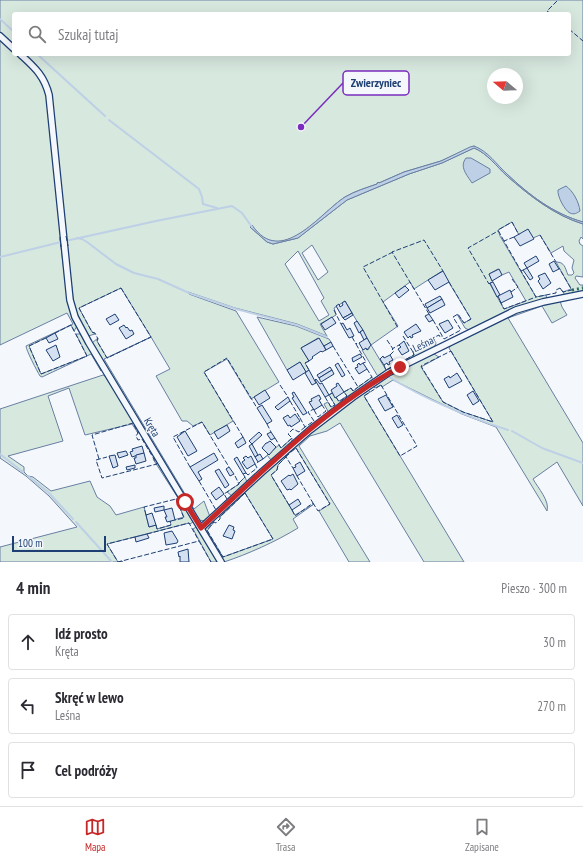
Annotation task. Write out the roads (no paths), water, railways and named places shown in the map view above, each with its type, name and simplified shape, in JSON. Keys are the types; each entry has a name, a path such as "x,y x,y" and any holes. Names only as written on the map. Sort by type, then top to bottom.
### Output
{"street":[{"path":"0,36 12,47"},
{"name":"Kręta","path":"22,56 38,71 47,86 49,95 70,300 75,317 89,343 221,562"},
{"name":"Leśna","path":"201,528 310,430 353,397 388,373 516,310 543,302 583,294"}],"water":[{"path":"474,146 484,151 515,182 542,203 572,219 583,222 583,224 562,216 552,210 524,191 488,157 474,148 442,163 409,174 347,200 298,238 273,244 267,242 250,227 252,225 263,237 275,241 288,239 300,233 349,195 404,172 441,161"},
{"path":"466,158 471,158 490,169 490,173 472,183 466,174 463,165"},
{"path":"566,186 577,200 580,211 575,214 568,212 558,193 558,190"}],"waterway":[{"path":"0,19 12,30"},
{"path":"39,56 105,116"},
{"path":"109,120 199,189 203,204 217,208"},
{"path":"0,257 156,221 232,206 242,213 252,227"},
{"path":"77,238 87,242 116,264 134,273 158,279 189,293 236,309 297,325 327,337"},
{"path":"378,376 385,371"},
{"path":"389,377 417,393 447,407 508,430"},
{"path":"360,388 373,379"},
{"path":"512,431 542,448 583,463"},
{"path":"0,454 23,472"},
{"path":"28,476 48,492 73,519"},
{"path":"76,522 112,562"}],"place":[{"name":"Zwierzyniec","path":"301,127"}]}
